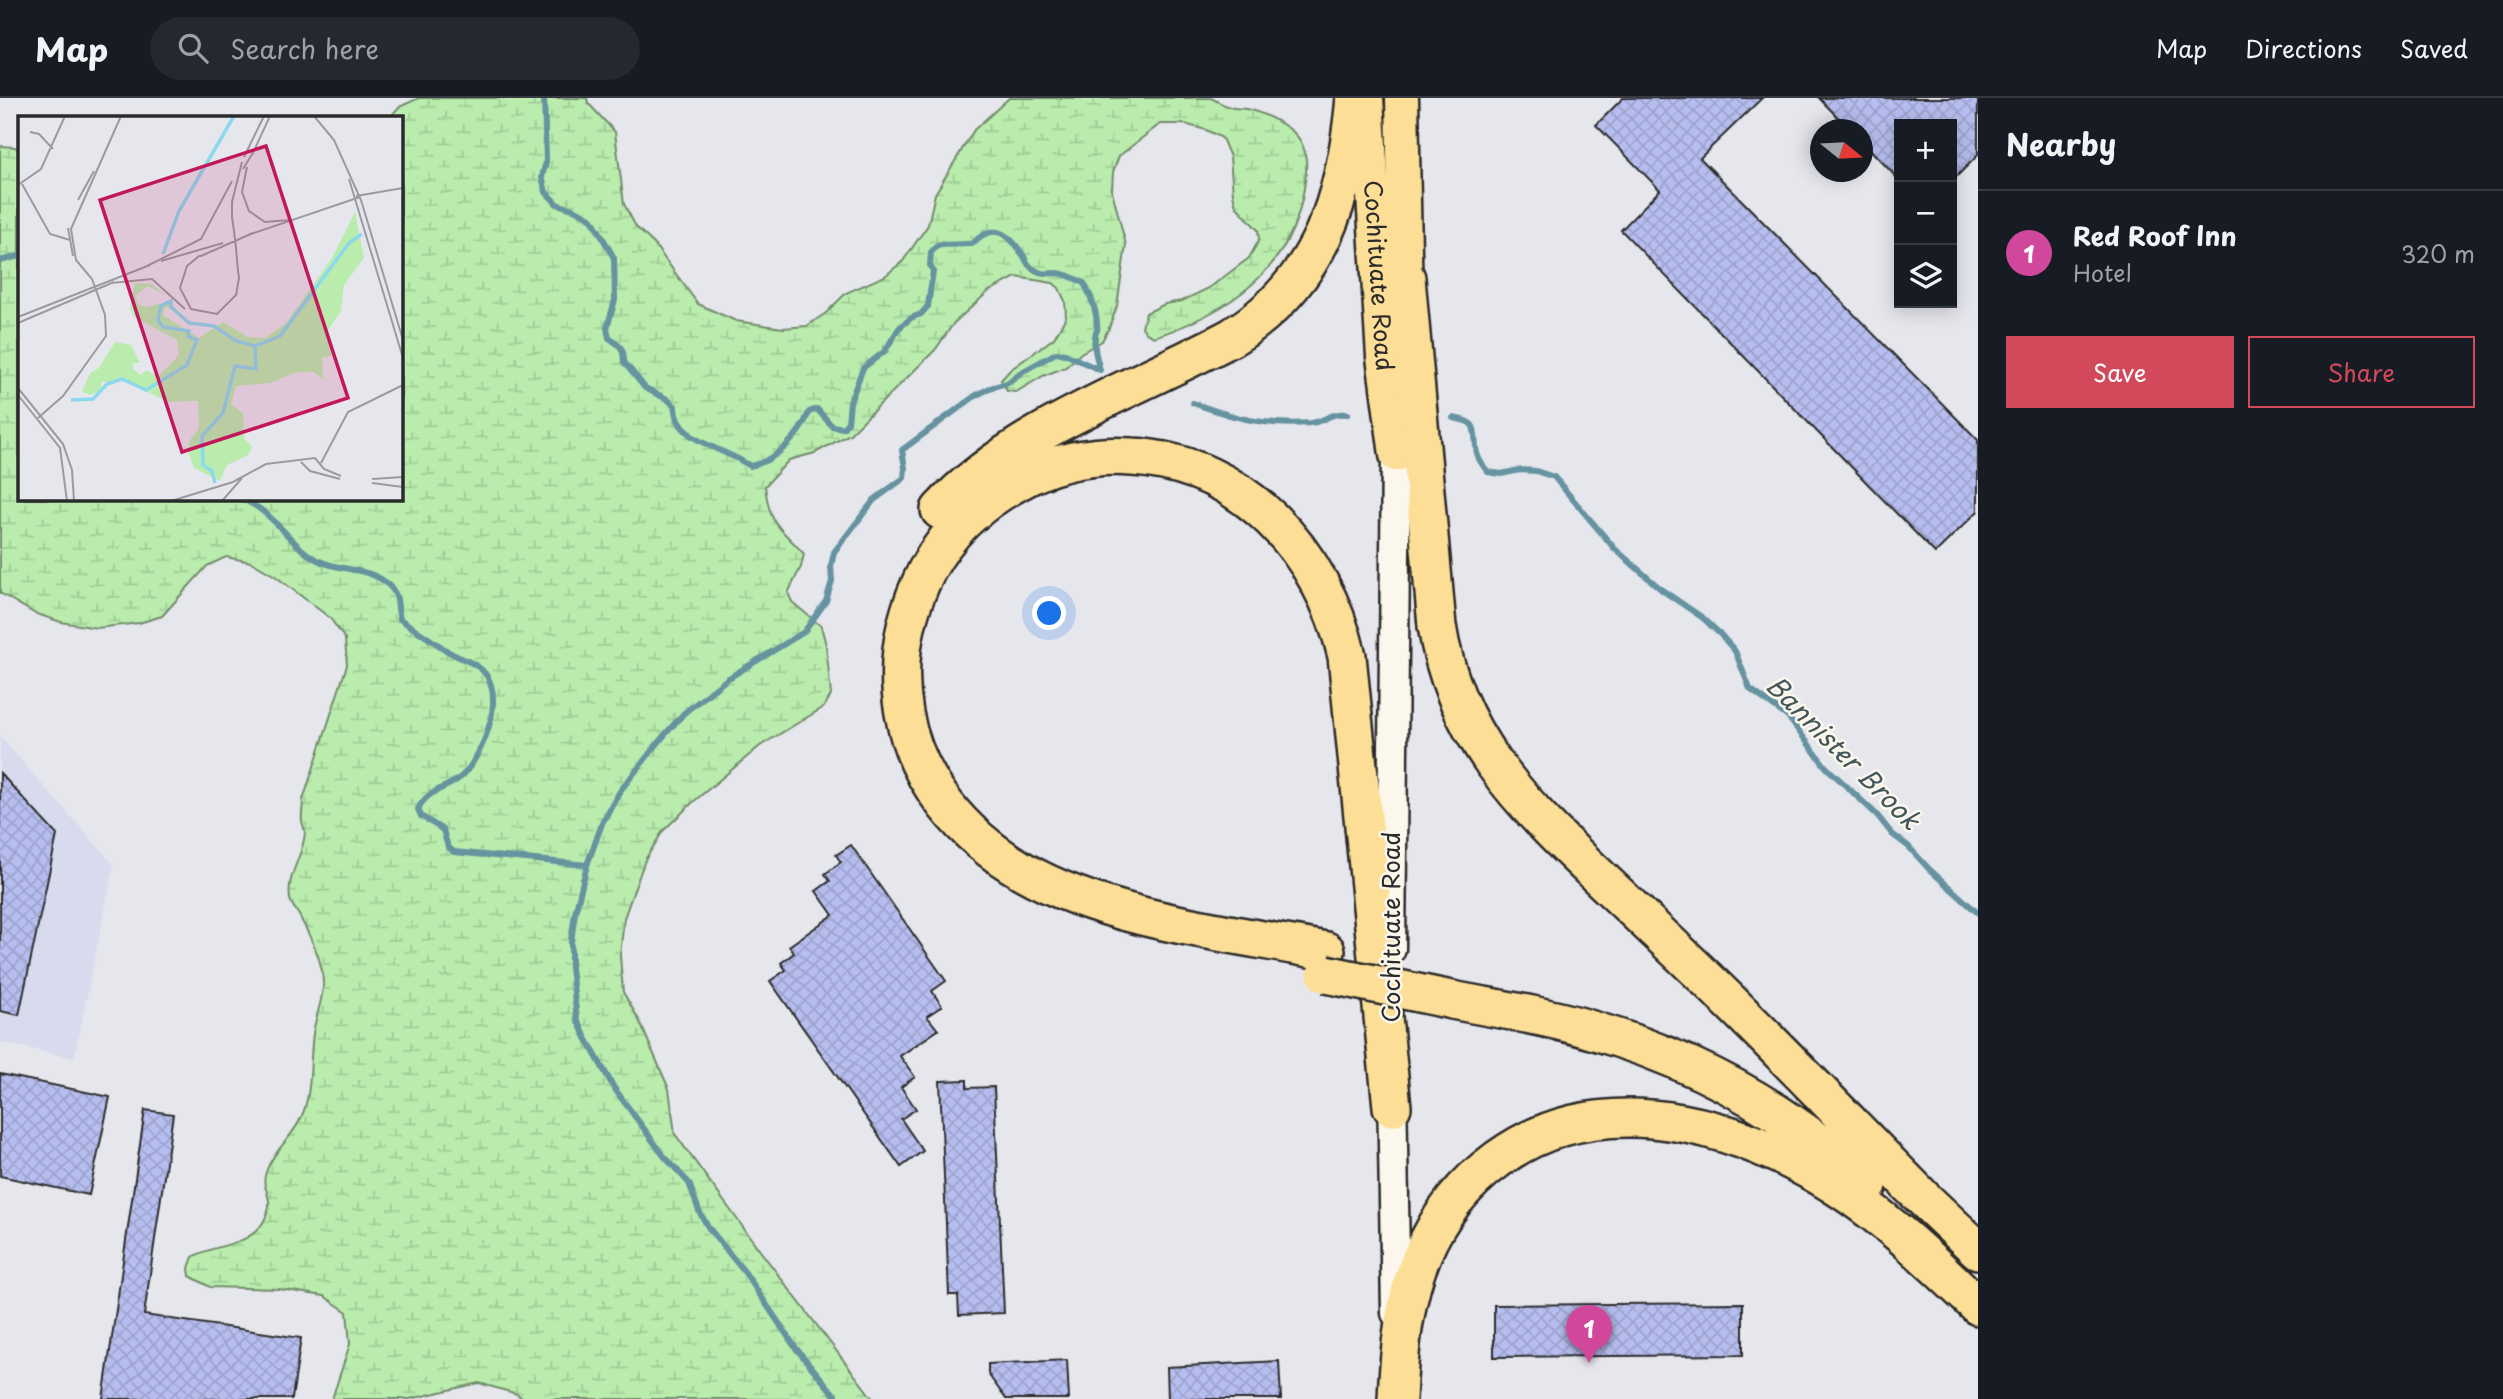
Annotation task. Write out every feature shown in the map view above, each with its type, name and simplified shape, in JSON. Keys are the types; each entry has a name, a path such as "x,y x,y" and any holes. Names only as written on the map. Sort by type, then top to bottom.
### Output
{"highway":[{"path":"1355,98 1346,161 1334,212 1318,248 1296,282 1243,330 1032,439 991,465 956,494 925,528 908,553 894,581 881,620 876,665 877,698 882,728 906,791 936,834 990,880 1038,906 1100,928 1326,963 1451,988 1604,1009 1696,1043 1794,1097 1864,1147 1923,1198"},
{"path":"1406,278 1439,635 1455,695 1477,738 1506,782 1542,822 1724,996 1923,1198 1978,1250"},
{"path":"1326,963 1073,895 1025,872 998,855 965,828 945,805 920,764 906,722 900,680 902,645 912,602 930,565 953,533 985,502 1024,478 1066,462 1110,456 1157,459 1199,472 1238,491 1273,519 1302,553 1320,580 1334,611 1350,672 1392,1107"},
{"path":"1451,988 1606,1034 1682,1062 1744,1093 1808,1134 1860,1177 1894,1211 1976,1304"},
{"path":"1397,1399 1403,1329 1414,1280 1425,1249 1441,1217 1469,1184 1503,1155 1542,1135 1584,1121 1629,1117 1674,1121 1726,1134 1777,1154 1821,1177 1867,1208 1976,1304"}],"main road":[{"name":"Cochituate Road","path":"1367,98 1383,356 1396,455"},
{"name":"Cochituate Road","path":"1397,1399 1391,905 1396,455 1405,350 1406,278 1402,98"}],"shaded area":[{"path":"0,737 114,865 74,1058 0,1042"}],"green space":[{"path":"419,98 587,98 588,103 615,132 624,204 636,227 654,244 698,304 736,321 783,328 807,326 826,313 846,293 885,276 903,261 928,225 935,194 974,130 1009,98 1211,98 1227,106 1246,109 1273,119 1293,132 1304,148 1306,174 1297,217 1286,242 1271,264 1231,301 1207,315 1154,337 1142,327 1146,313 1165,304 1182,301 1209,288 1249,258 1259,240 1258,230 1236,206 1230,157 1222,138 1185,124 1160,124 1119,156 1113,172 1112,191 1126,245 1117,306 1102,341 1081,353 1066,367 1043,376 1016,392 1007,391 1001,380 1010,370 1054,338 1066,317 1065,301 1059,288 1053,283 1016,277 989,291 954,323 935,350 850,434 815,453 789,460 765,486 770,510 777,525 804,554 801,567 788,593 792,602 821,626 826,645 831,695 824,707 760,746 663,831 645,860 624,918 620,956 623,992 639,1020 669,1089 675,1134 873,1399 523,1399 517,1394 479,1383 410,1399 332,1399 350,1344 347,1312 324,1296 279,1289 210,1287 190,1276 189,1268 193,1257 242,1240 261,1225 269,1206 264,1181 266,1172 305,1108 313,1034 323,977 316,950 292,904 289,890 304,840 303,800 347,665 345,639 330,618 275,576 251,562 226,557 207,566 162,616 139,623 97,628 61,622 34,613 0,593 0,146 18,149 18,500 402,500 402,116 391,116 399,107"}],"building":[{"path":"1623,98 1762,98 1700,158 1978,440 1978,511 1935,553 1621,230 1660,190 1596,125"},
{"path":"1819,98 1978,98 1978,155 1957,176 1957,119 1894,119 1894,175 1873,153 1873,119 1839,119"},
{"path":"0,773 57,835 19,1015 0,1011"},
{"path":"851,845 946,981 932,991 942,1006 927,1016 938,1030 900,1056 915,1077 901,1087 916,1109 901,1119 923,1151 901,1167 770,981 786,970 781,963 794,953 789,946 833,915 816,891 830,881 825,874 841,862 836,855"},
{"path":"0,1074 110,1097 89,1195 0,1176"},
{"path":"967,1080 967,1088 994,1087 1004,1313 959,1315 958,1295 949,1295 940,1081"},
{"path":"145,1110 173,1114 144,1315 301,1338 292,1399 103,1399"},
{"path":"1743,1303 1743,1355 1494,1357 1494,1305"},
{"path":"1067,1360 1069,1399 1006,1399 988,1374 988,1364"},
{"path":"1279,1361 1281,1399 1168,1399 1167,1367"}],"waterway":[{"path":"544,98 546,162 542,177 546,192 557,204 592,219 614,258 615,300 607,328 609,338 621,347 624,362 645,388 675,406 677,418 683,428 704,443 750,466 769,459 786,446 800,430 809,412 817,409 832,426 843,428 848,422 850,402 863,368 885,351 899,328 921,314 928,306 933,271 930,266 931,252 938,245 972,244 987,233 1000,233 1012,240 1034,270 1065,274 1084,283 1096,315 1095,345 1100,370"},
{"name":"Bannister Brook","path":"0,261 18,256"},
{"name":"Bannister Brook","path":"243,500 264,512 310,556 329,565 371,574 384,581 396,595 400,619 449,652 479,667 489,681 493,708 479,752 459,779 428,796 418,809 421,816 443,830 448,847 454,852 587,865 603,821 620,791 684,713 727,679 804,632 826,601 832,581 834,552 874,500 904,478 902,450 975,396 1010,382 1020,373 1056,353 1065,354 1100,370"},
{"name":"Bannister Brook","path":"1193,403 1237,417 1279,423 1311,423 1337,414 1348,414"},
{"name":"Bannister Brook","path":"1453,418 1473,426 1477,454 1488,472 1501,474 1520,470 1536,471 1554,477 1615,549 1662,590 1703,618 1720,634 1735,651 1750,689 1788,717 1826,767 1877,815 1892,834 1978,913"},
{"path":"587,865 571,941 577,1019 614,1088 664,1156 689,1183 708,1227 746,1274 795,1347 838,1399"}],"place":[{"name":"Red Roof Inn","path":"1589,1363"}]}
